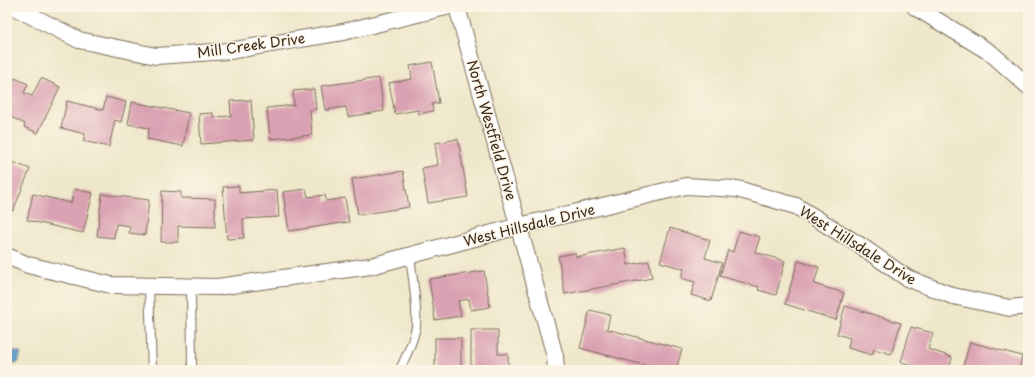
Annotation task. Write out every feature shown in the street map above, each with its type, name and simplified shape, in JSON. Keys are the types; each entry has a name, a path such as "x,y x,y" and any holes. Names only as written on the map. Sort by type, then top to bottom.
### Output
{"street":[{"name":"Mill Creek Drive","path":"14,7 79,40 156,56 229,51 343,32 446,7"},
{"name":"North Westfield Drive","path":"457,7 555,356 556,370"},
{"path":"915,7 991,53 1028,86"},
{"name":"West Hillsdale Drive","path":"7,256 28,265 111,285 217,287 371,266 519,226 686,186 737,189 796,206 861,246 907,278 953,296 1010,308 1028,306"}],"lane":[{"path":"401,370 416,327 410,255"},
{"path":"150,286 152,370"},
{"path":"191,287 192,366 195,370"}],"water":[{"path":"7,349 21,353 18,363 8,362 7,364"}],"building":[{"path":"432,62 439,103 432,104 433,111 419,114 418,110 395,114 389,83 412,79 410,66"},
{"path":"15,78 28,84 24,93 32,96 41,78 60,87 38,133 24,127 25,124 7,115 7,94"},
{"path":"379,78 384,111 348,117 346,107 325,110 321,86"},
{"path":"314,89 316,109 310,110 312,135 270,139 267,108 294,105 293,91"},
{"path":"106,97 126,102 121,122 115,120 109,147 83,141 85,134 61,128 67,101 103,110"},
{"path":"251,100 254,140 201,144 199,114 213,113 213,117 231,116 230,101"},
{"path":"132,102 189,113 183,146 147,139 149,128 128,124"},
{"path":"458,139 468,197 428,203 422,168 438,165 435,143"},
{"path":"10,161 30,169 13,211 7,208 7,168"},
{"path":"403,171 409,207 358,215 352,179"},
{"path":"239,186 239,193 277,190 279,217 243,219 244,238 227,239 223,187"},
{"path":"74,189 93,193 83,233 27,220 33,194 71,203"},
{"path":"306,189 308,197 325,195 326,201 345,198 349,222 289,231 283,192"},
{"path":"162,191 181,192 181,198 215,199 215,227 178,226 178,242 161,242"},
{"path":"102,194 149,200 145,235 129,233 130,226 116,224 114,238 97,236"},
{"path":"670,228 710,240 705,258 722,263 711,301 691,295 695,282 681,278 684,269 660,262"},
{"path":"739,231 760,237 755,252 785,261 776,295 758,290 759,287 720,276 728,250 733,252"},
{"path":"625,248 628,265 649,261 652,278 565,294 558,256 575,253 576,257"},
{"path":"798,261 819,267 814,284 844,293 836,320 785,304"},
{"path":"484,271 490,307 471,310 469,299 458,301 461,316 435,320 429,279"},
{"path":"845,306 901,323 891,354 874,349 872,355 848,348 850,338 837,334"},
{"path":"590,310 610,315 607,329 682,349 676,370 650,370 651,367 580,348"},
{"path":"911,327 933,333 928,349 952,357 949,370 906,370 908,364 901,362"},
{"path":"471,330 498,330 498,354 508,354 508,370 471,370"},
{"path":"435,338 461,338 461,370 435,370"},
{"path":"970,342 1022,356 1019,370 962,370"}]}
